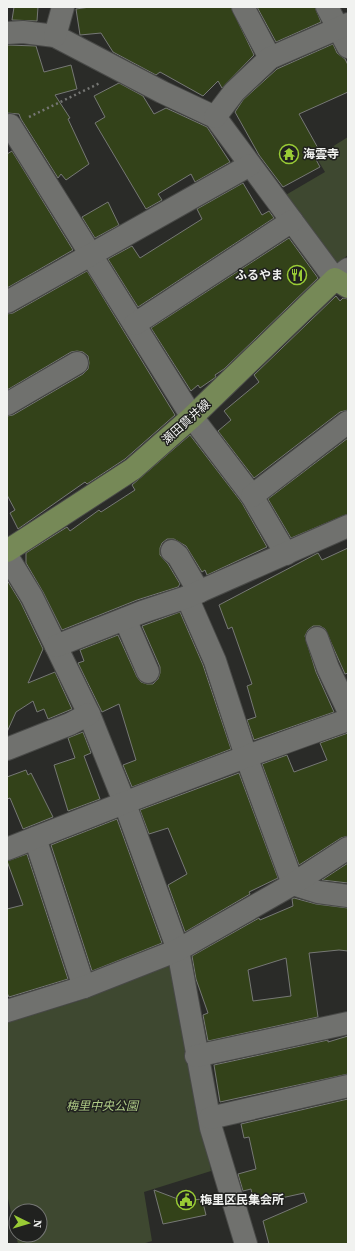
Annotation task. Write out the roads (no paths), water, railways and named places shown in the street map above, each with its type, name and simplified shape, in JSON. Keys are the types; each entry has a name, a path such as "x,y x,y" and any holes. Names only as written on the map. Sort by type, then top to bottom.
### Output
{"main road":[{"name":"瀬田貫井線","path":"7,551 133,469 344,279"}],"street":[{"path":"55,36 63,7"},
{"path":"243,7 270,58"},
{"path":"215,117 234,92 270,58 345,33 327,7"},
{"path":"7,33 23,32 55,36 215,117 292,221 344,279"},
{"path":"9,126 135,324 192,417 252,496 286,554"},
{"path":"7,302 250,165"},
{"path":"135,324 292,221"},
{"path":"7,404 77,362"},
{"path":"252,496 348,422"},
{"path":"56,646 193,594 348,526"},
{"path":"172,551 178,556 193,594 246,756 293,884"},
{"path":"7,556 32,597 89,714 125,804 178,950 196,1056 210,1118 246,1244"},
{"path":"125,619 148,672"},
{"path":"317,638 328,668 348,710"},
{"path":"7,749 70,724 89,714"},
{"path":"7,848 99,812 125,804 246,756 348,720"},
{"path":"35,838 84,987"},
{"path":"7,1011 84,987 178,950 293,884 348,848"},
{"path":"293,884 318,892 348,896"},
{"path":"196,1056 348,1022"},
{"path":"210,1118 348,1086"}],"place":[{"name":"海雲寺","path":"289,154"},
{"name":"ふるやま","path":"297,275"},
{"name":"梅里区民集会所","path":"186,1200"}],"park label":[{"name":"梅里中央公園","path":"102,1106"}]}
